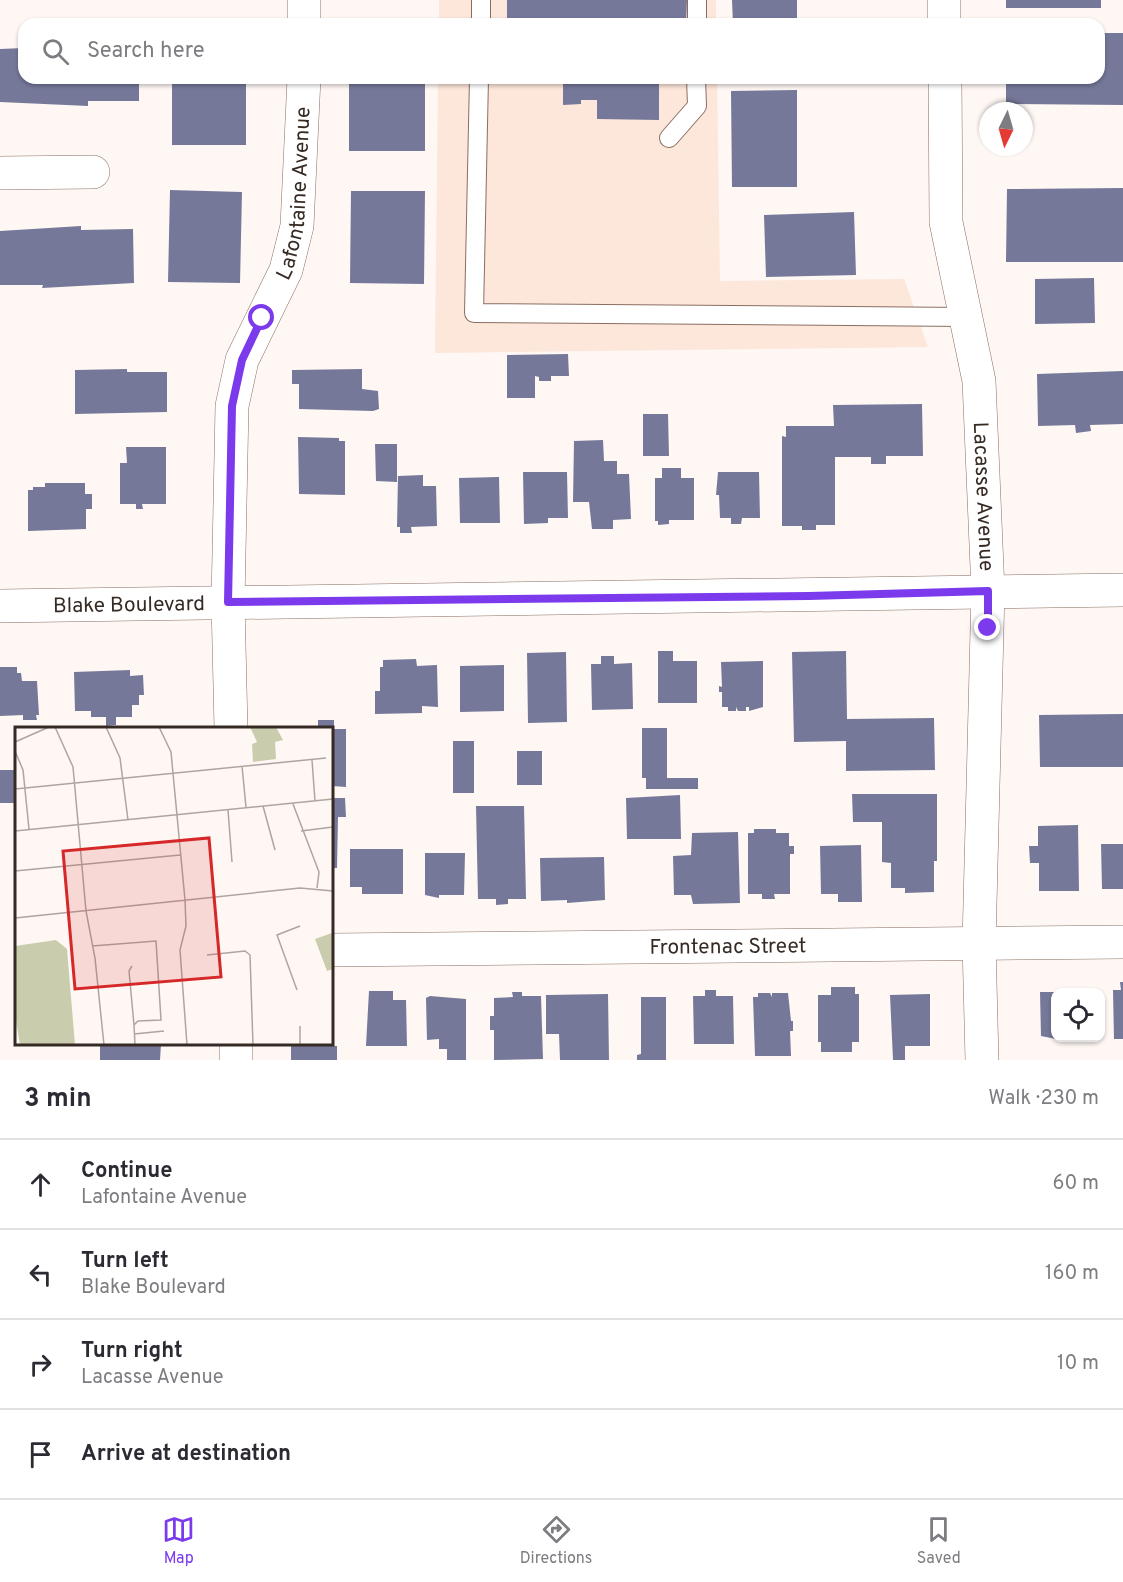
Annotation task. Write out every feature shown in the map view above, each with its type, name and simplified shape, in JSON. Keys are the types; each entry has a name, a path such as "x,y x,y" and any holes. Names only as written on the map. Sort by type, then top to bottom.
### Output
{"street":[{"path":"304,0 304,18"},
{"path":"944,0 944,18"},
{"name":"Lafontaine Avenue","path":"231,727 228,602 232,406 242,360 286,270 297,226 304,84"},
{"name":"Lacasse Avenue","path":"945,84 946,222 979,381 988,591 979,943 982,1060"},
{"path":"0,173 93,172"},
{"name":"Blake Boulevard","path":"0,606 1123,590"},
{"name":"Frontenac Street","path":"333,950 1123,942"}],"lane":[{"path":"481,0 481,18"},
{"path":"697,0 697,18"},
{"path":"479,84 474,313 966,317"},
{"path":"669,138 697,106 696,84"}],"shaded area":[{"path":"439,0 716,0 716,18 439,18"},
{"path":"438,84 717,84 720,281 904,279 928,347 435,353"}],"building":[{"path":"507,0 687,0 686,18 507,18"},
{"path":"732,0 797,0 797,18 733,18"},
{"path":"1006,0 1101,0 1101,8 1006,8"},
{"path":"1105,33 1123,33 1123,105 1006,102 1006,84 1105,84"},
{"path":"18,48 18,84 139,84 139,101 88,101 88,106 0,102 0,49"},
{"path":"172,84 246,84 246,145 172,145"},
{"path":"349,84 425,84 425,151 349,151"},
{"path":"563,84 659,84 659,120 597,119 597,100 581,100 581,104 563,105"},
{"path":"797,90 797,187 732,187 731,91"},
{"path":"1123,188 1123,262 1006,262 1007,189"},
{"path":"170,190 242,192 240,283 168,282"},
{"path":"351,191 425,191 424,284 350,283"},
{"path":"854,212 856,275 766,277 764,215"},
{"path":"81,226 81,230 133,229 134,283 42,288 43,285 0,285 0,231"},
{"path":"1094,278 1095,323 1035,324 1035,279"},
{"path":"568,354 569,376 551,376 551,381 539,381 539,377 535,376 535,398 507,398 507,355"},
{"path":"127,369 127,372 167,372 167,412 75,414 75,370"},
{"path":"362,369 362,389 378,391 379,409 373,411 299,409 299,384 292,384 292,370"},
{"path":"1123,371 1123,424 1090,425 1091,431 1076,433 1075,425 1038,426 1037,374"},
{"path":"922,404 923,456 886,456 886,464 871,464 871,457 835,457 835,525 816,525 816,530 802,530 802,526 782,526 782,436 786,437 786,426 834,426 833,405"},
{"path":"643,414 668,414 669,456 643,456"},
{"path":"298,437 339,438 339,441 345,441 345,495 299,494"},
{"path":"603,440 604,461 617,461 617,474 629,474 631,519 613,520 613,529 592,529 589,502 573,502 574,441"},
{"path":"375,444 397,444 397,482 376,481"},
{"path":"126,447 166,447 166,504 142,504 143,509 136,509 136,504 120,504 120,463 127,463"},
{"path":"662,468 681,468 681,478 694,478 694,520 669,520 669,524 658,525 658,521 655,521 655,478 662,478"},
{"path":"523,472 567,472 568,518 548,518 548,523 524,524"},
{"path":"718,472 759,472 760,518 742,518 741,524 731,524 731,518 720,518 719,495 716,495"},
{"path":"423,475 423,486 436,486 437,526 411,527 412,533 400,533 400,527 397,527 398,476"},
{"path":"499,477 500,523 460,523 459,478"},
{"path":"45,483 85,483 85,494 92,494 92,509 86,509 86,529 28,531 28,490 33,490 33,487 45,487"},
{"path":"658,651 673,651 673,661 697,661 697,703 658,703"},
{"path":"846,651 847,719 934,718 935,770 846,771 846,741 794,742 792,652"},
{"path":"566,652 567,722 528,723 527,653"},
{"path":"601,656 614,656 614,664 632,663 633,709 592,710 591,664 601,664"},
{"path":"416,659 417,666 437,665 438,707 422,706 422,713 375,714 375,691 380,691 380,667 383,667 383,660"},
{"path":"763,661 763,707 749,711 749,707 746,707 746,711 738,711 736,707 736,711 728,711 728,707 722,707 722,692 719,692 719,686 722,687 721,662"},
{"path":"504,665 504,711 460,712 460,666"},
{"path":"0,667 17,667 17,673 21,673 22,681 37,681 39,715 36,715 37,720 23,720 23,715 0,716"},
{"path":"130,670 130,676 143,675 144,695 139,695 139,705 132,705 132,717 116,717 116,725 106,726 106,717 91,717 91,711 75,711 74,672"},
{"path":"1123,714 1123,767 1040,767 1039,715"},
{"path":"318,720 334,720 334,729 346,729 346,787 333,786 333,727 318,727"},
{"path":"642,728 667,728 667,778 698,778 698,789 646,789 646,778 642,778"},
{"path":"453,741 474,741 474,793 453,793"},
{"path":"517,751 542,751 542,785 517,785"},
{"path":"0,770 15,770 15,803 0,803"},
{"path":"852,794 937,794 937,861 934,861 934,892 905,893 905,888 891,888 891,863 882,862 882,822 853,822"},
{"path":"680,795 681,839 627,839 626,798"},
{"path":"333,798 345,798 346,817 338,817 337,868 333,868"},
{"path":"476,806 524,806 526,899 508,899 508,904 496,905 496,899 478,899"},
{"path":"1078,825 1079,891 1039,891 1039,863 1030,863 1029,846 1038,846 1038,826"},
{"path":"754,829 776,829 776,833 789,833 789,846 794,846 794,854 790,854 790,894 774,894 775,899 762,899 762,894 748,894 748,833 754,833"},
{"path":"738,832 740,903 693,904 691,895 674,895 673,856 691,855 692,833"},
{"path":"1101,844 1123,844 1123,889 1102,889"},
{"path":"861,845 862,902 838,902 838,894 821,894 820,846"},
{"path":"350,849 403,849 403,894 362,894 362,887 350,887"},
{"path":"425,853 465,853 464,895 439,895 439,898 425,895"},
{"path":"604,857 605,900 567,903 567,900 541,901 540,858"},
{"path":"1120,982 1123,982 1123,1039 1114,1039 1113,990 1121,990"},
{"path":"831,987 855,987 855,994 859,994 859,1042 852,1042 852,1052 821,1052 821,1042 818,1042 818,995 831,995"},
{"path":"705,990 716,990 716,996 733,996 734,1044 694,1044 693,996 705,996"},
{"path":"369,991 393,991 393,1000 406,1000 407,1046 366,1046"},
{"path":"512,992 522,992 522,996 541,996 543,1059 494,1060 494,1030 490,1030 490,1016 494,1016 494,998 513,997"},
{"path":"1040,992 1051,992 1051,1038 1041,1036"},
{"path":"758,993 770,993 772,997 772,993 788,993 791,1021 793,1021 793,1031 790,1031 791,1056 755,1056 753,997 758,997"},
{"path":"608,994 609,1060 560,1060 559,1034 546,1034 546,995"},
{"path":"930,994 930,1046 905,1046 905,1060 893,1060 890,995"},
{"path":"430,996 466,999 466,1060 447,1060 447,1049 439,1049 439,1039 427,1040 426,998"},
{"path":"641,997 666,997 666,1060 637,1060 637,1055 641,1054"},
{"path":"100,1045 161,1045 160,1060 100,1060"},
{"path":"291,1046 337,1046 337,1060 291,1060"}],"route":[{"path":"262,318 242,360 232,406 228,602 809,596 988,591 988,628"}]}
